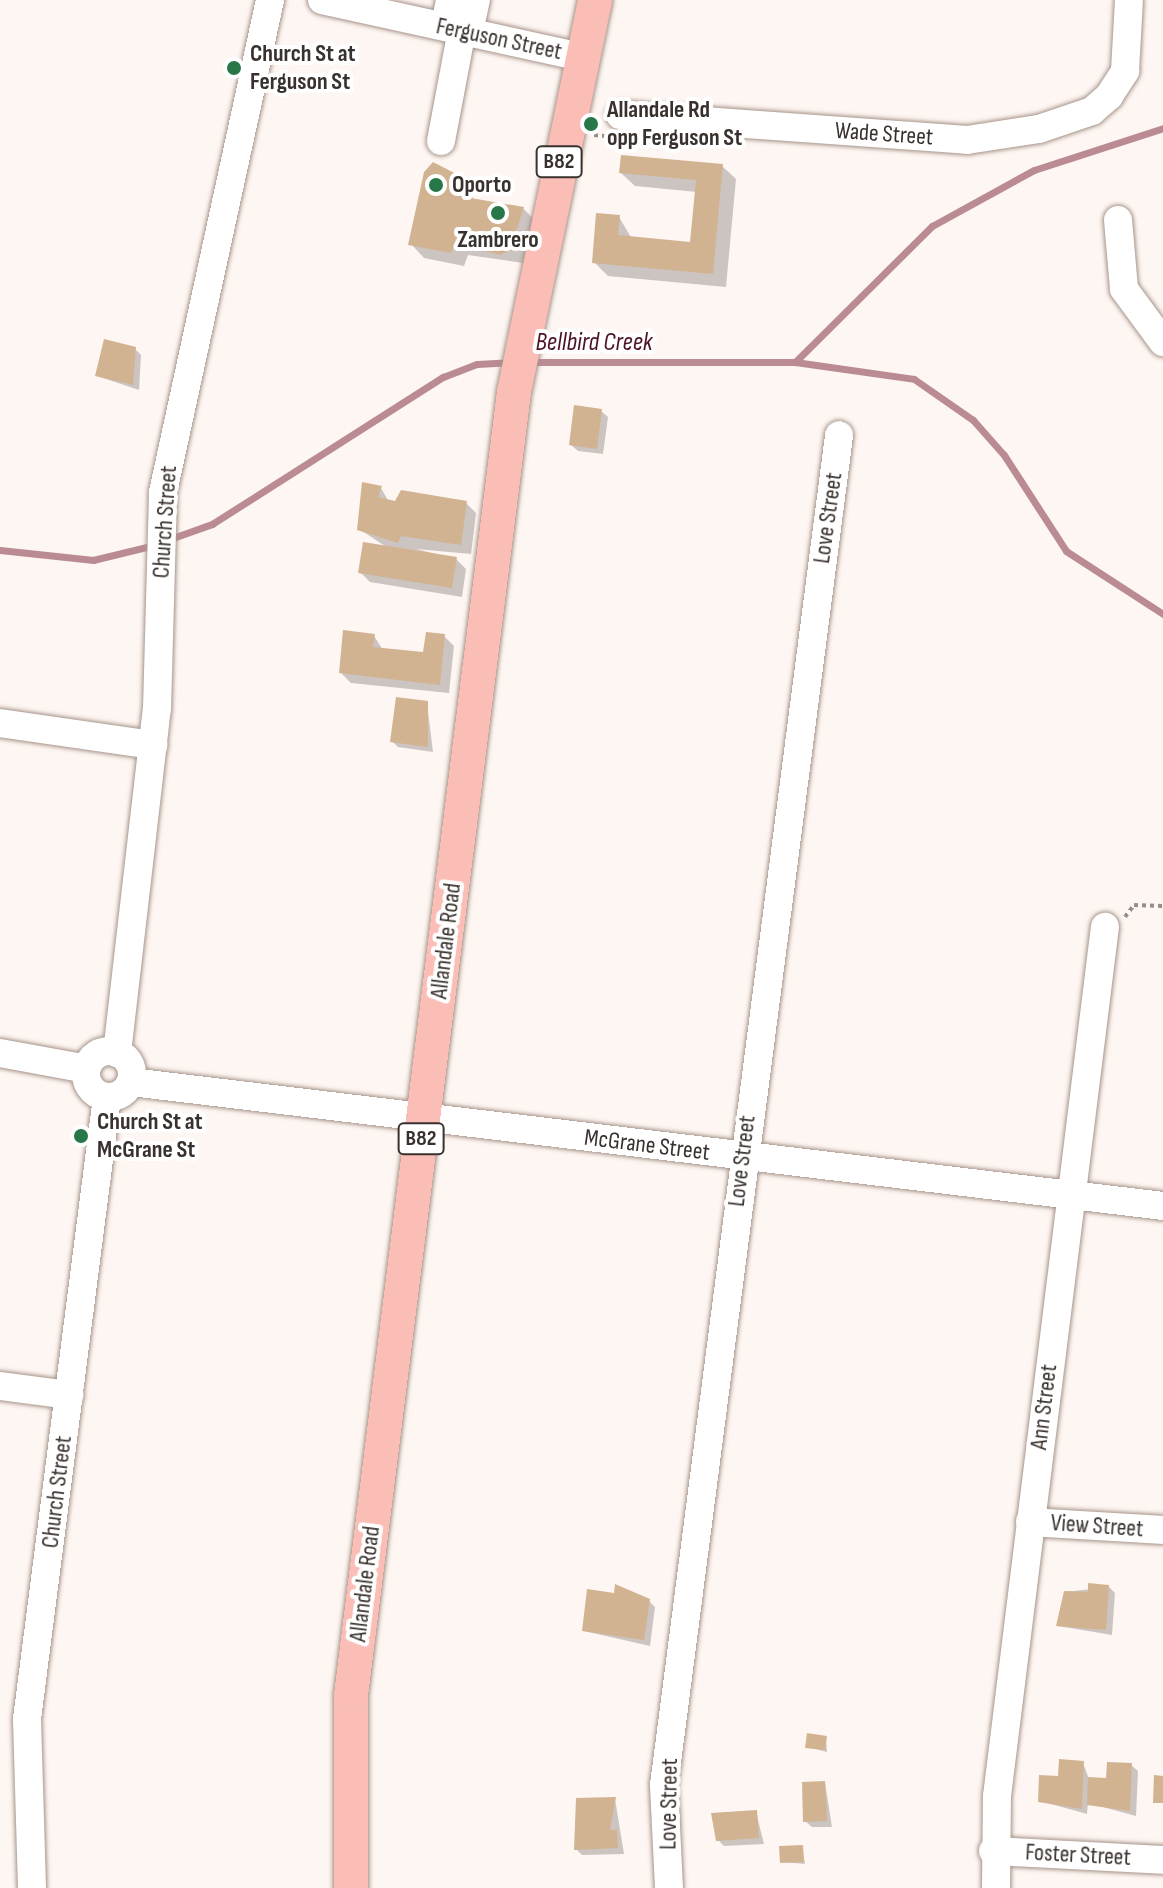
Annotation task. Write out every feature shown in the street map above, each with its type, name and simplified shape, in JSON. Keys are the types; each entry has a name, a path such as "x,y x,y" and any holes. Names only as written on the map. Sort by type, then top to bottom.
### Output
{"main road":[{"name":"Allandale Road","path":"351,1888 351,1695 514,392 525,324 595,0"}],"street":[{"name":"Church Street","path":"117,1053 153,745 162,517 270,0"},
{"name":"Ferguson Street","path":"322,0 456,22 582,57"},
{"path":"441,141 456,22 476,0"},
{"name":"Wade Street","path":"620,115 967,140 1092,111 1125,71 1129,0"},
{"path":"1118,220 1124,289 1163,342"},
{"name":"Love Street","path":"669,1888 664,1785 741,1157 839,435"},
{"path":"0,723 153,745"},
{"name":"Ann Street","path":"996,1888 993,1851 1030,1522 1105,927"},
{"path":"0,1053 87,1069"},
{"path":"117,1053 130,1065 131,1082 107,1097 91,1087 87,1069 96,1056 117,1053"},
{"name":"McGrane Street","path":"131,1082 424,1116 1073,1200 1163,1206"},
{"name":"Church Street","path":"32,1888 13,1717 69,1395 107,1097"},
{"path":"0,1386 69,1395"},
{"name":"View Street","path":"1030,1522 1163,1530"},
{"name":"Foster Street","path":"993,1851 1163,1860"}],"path":[{"path":"1105,927 1132,913 1134,905 1163,906"}],"building":[{"path":"621,155 723,164 713,274 592,263 596,213 620,215 618,235 690,242 696,180 619,173"},
{"path":"433,162 464,178 459,196 524,207 510,250 500,255 455,243 451,253 408,245 424,172"},
{"path":"104,339 136,347 133,385 95,376"},
{"path":"574,405 602,409 597,449 569,445"},
{"path":"362,482 382,486 378,497 395,501 401,490 467,501 461,545 401,536 398,543 357,530"},
{"path":"363,542 457,557 452,588 358,573"},
{"path":"343,630 375,634 373,647 423,652 426,632 445,634 440,685 339,673"},
{"path":"396,697 428,701 428,747 390,742"},
{"path":"1088,1583 1109,1585 1106,1630 1056,1626 1064,1591 1088,1592"},
{"path":"615,1584 650,1599 644,1640 582,1631 587,1589 614,1593"},
{"path":"807,1733 827,1736 825,1750 805,1748"},
{"path":"1059,1759 1084,1761 1082,1809 1038,1802 1039,1775 1058,1776"},
{"path":"1107,1762 1132,1763 1130,1811 1087,1805 1088,1777 1106,1778"},
{"path":"1154,1775 1163,1776 1163,1803 1153,1803"},
{"path":"825,1781 827,1821 803,1822 802,1782"},
{"path":"616,1797 610,1830 617,1830 618,1848 574,1850 576,1798"},
{"path":"757,1810 759,1838 716,1841 711,1813"},
{"path":"803,1845 804,1862 780,1863 779,1846"}],"waterway":[{"name":"Bellbird Creek","path":"530,362 795,362 932,226 1034,170 1163,128"},
{"name":"Bellbird Creek","path":"170,539 212,524 443,377 477,364 510,362"},
{"path":"795,362 914,379 973,420 1004,455 1066,551 1163,614"},
{"name":"Bellbird Creek","path":"0,550 93,560 155,545"}],"place":[{"name":"Church St at Ferguson St","path":"234,68"},
{"name":"Allandale Rd opp Ferguson St","path":"591,124"},
{"name":"Oporto","path":"436,185"},
{"name":"Zambrero","path":"498,213"},
{"name":"Church St at McGrane St","path":"81,1136"}]}
